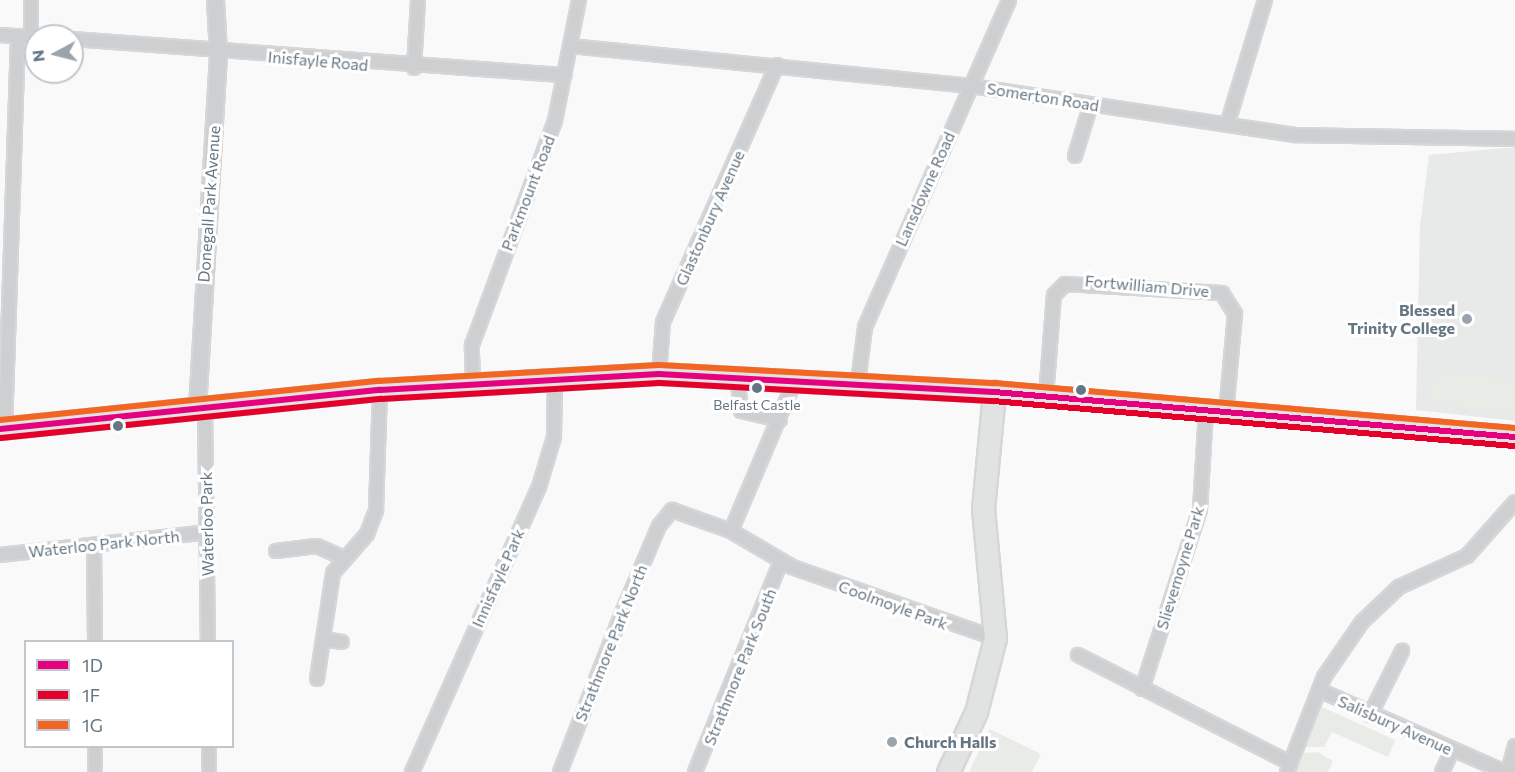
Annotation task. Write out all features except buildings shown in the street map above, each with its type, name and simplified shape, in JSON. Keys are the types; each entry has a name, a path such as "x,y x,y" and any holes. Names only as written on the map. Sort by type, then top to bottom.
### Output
{"highway":[{"path":"948,772 976,712 994,638 983,509 994,392"}],"main road":[{"path":"3,429 201,407 473,382 659,374 796,378 994,392 1515,437"}],"street":[{"path":"29,24 31,0"},
{"name":"Donegall Park Avenue","path":"201,407 218,53 215,0"},
{"path":"414,68 418,0"},
{"name":"Parkmount Road","path":"473,382 472,345 555,121 579,0"},
{"name":"Lansdowne Road","path":"858,382 865,327 1009,0"},
{"path":"1228,122 1265,0"},
{"path":"0,34 24,37"},
{"name":"Inisfayle Road","path":"84,40 414,68 565,75"},
{"name":"Somerton Road","path":"570,45 971,86 1090,107 1228,122 1296,135 1515,139"},
{"name":"Glastonbury Avenue","path":"659,374 663,322 777,65"},
{"path":"3,429 25,84"},
{"path":"1075,156 1090,107"},
{"name":"Fortwilliam Drive","path":"1046,396 1054,295 1065,284 1222,293 1235,314 1226,412"},
{"path":"737,376 741,411 780,420"},
{"name":"Innisfayle Park","path":"412,772 539,487 554,436 555,377"},
{"path":"731,531 796,378"},
{"path":"317,679 328,590 342,557 367,534 376,510 380,390"},
{"name":"Waterloo Park","path":"201,407 207,532 208,640"},
{"name":"Slievemoyne Park","path":"1142,688 1200,509 1206,410"},
{"path":"1078,655 1289,768 1319,690 1334,659 1378,604 1399,587 1467,556 1515,502"},
{"name":"Coolmoyle Park","path":"666,515 677,510 731,531 787,564 994,638"},
{"name":"Strathmore Park North","path":"560,772 666,515"},
{"name":"Waterloo Park North","path":"0,555 207,532"},
{"path":"94,546 95,640"},
{"path":"276,551 293,555 317,546 342,557"},
{"name":"Strathmore Park South","path":"695,772 787,564"},
{"path":"323,639 342,642"},
{"path":"1370,716 1402,651"},
{"name":"Salisbury Avenue","path":"1319,690 1370,716 1506,772"},
{"path":"1506,772 1515,746"},
{"path":"95,748 95,772"},
{"path":"209,748 209,772"},
{"path":"1442,772 1452,751"}],"shaded area":[{"name":"Blessed Trinity College","path":"1515,147 1515,421 1416,410 1420,227 1429,155"},
{"path":"1434,371 1515,380 1514,412 1431,404"},
{"path":"1322,707 1395,740 1388,757 1332,732 1324,747 1306,747"},
{"path":"990,729 1041,754 1032,772 969,772"},
{"path":"1318,752 1333,761 1328,772 1296,772 1304,753"}],"transit line":[{"name":"1G","path":"0,420 379,381 659,365 995,383 1515,428"},
{"name":"1D","path":"0,429 380,390 659,374 994,392 1515,437"},
{"name":"1F","path":"1,438 381,399 659,383 993,401 1514,446"}],"place":[{"name":"Blessed Trinity College","path":"1467,319"},
{"name":"Belfast Castle","path":"757,388"},
{"name":"Church Halls","path":"892,742"}]}
